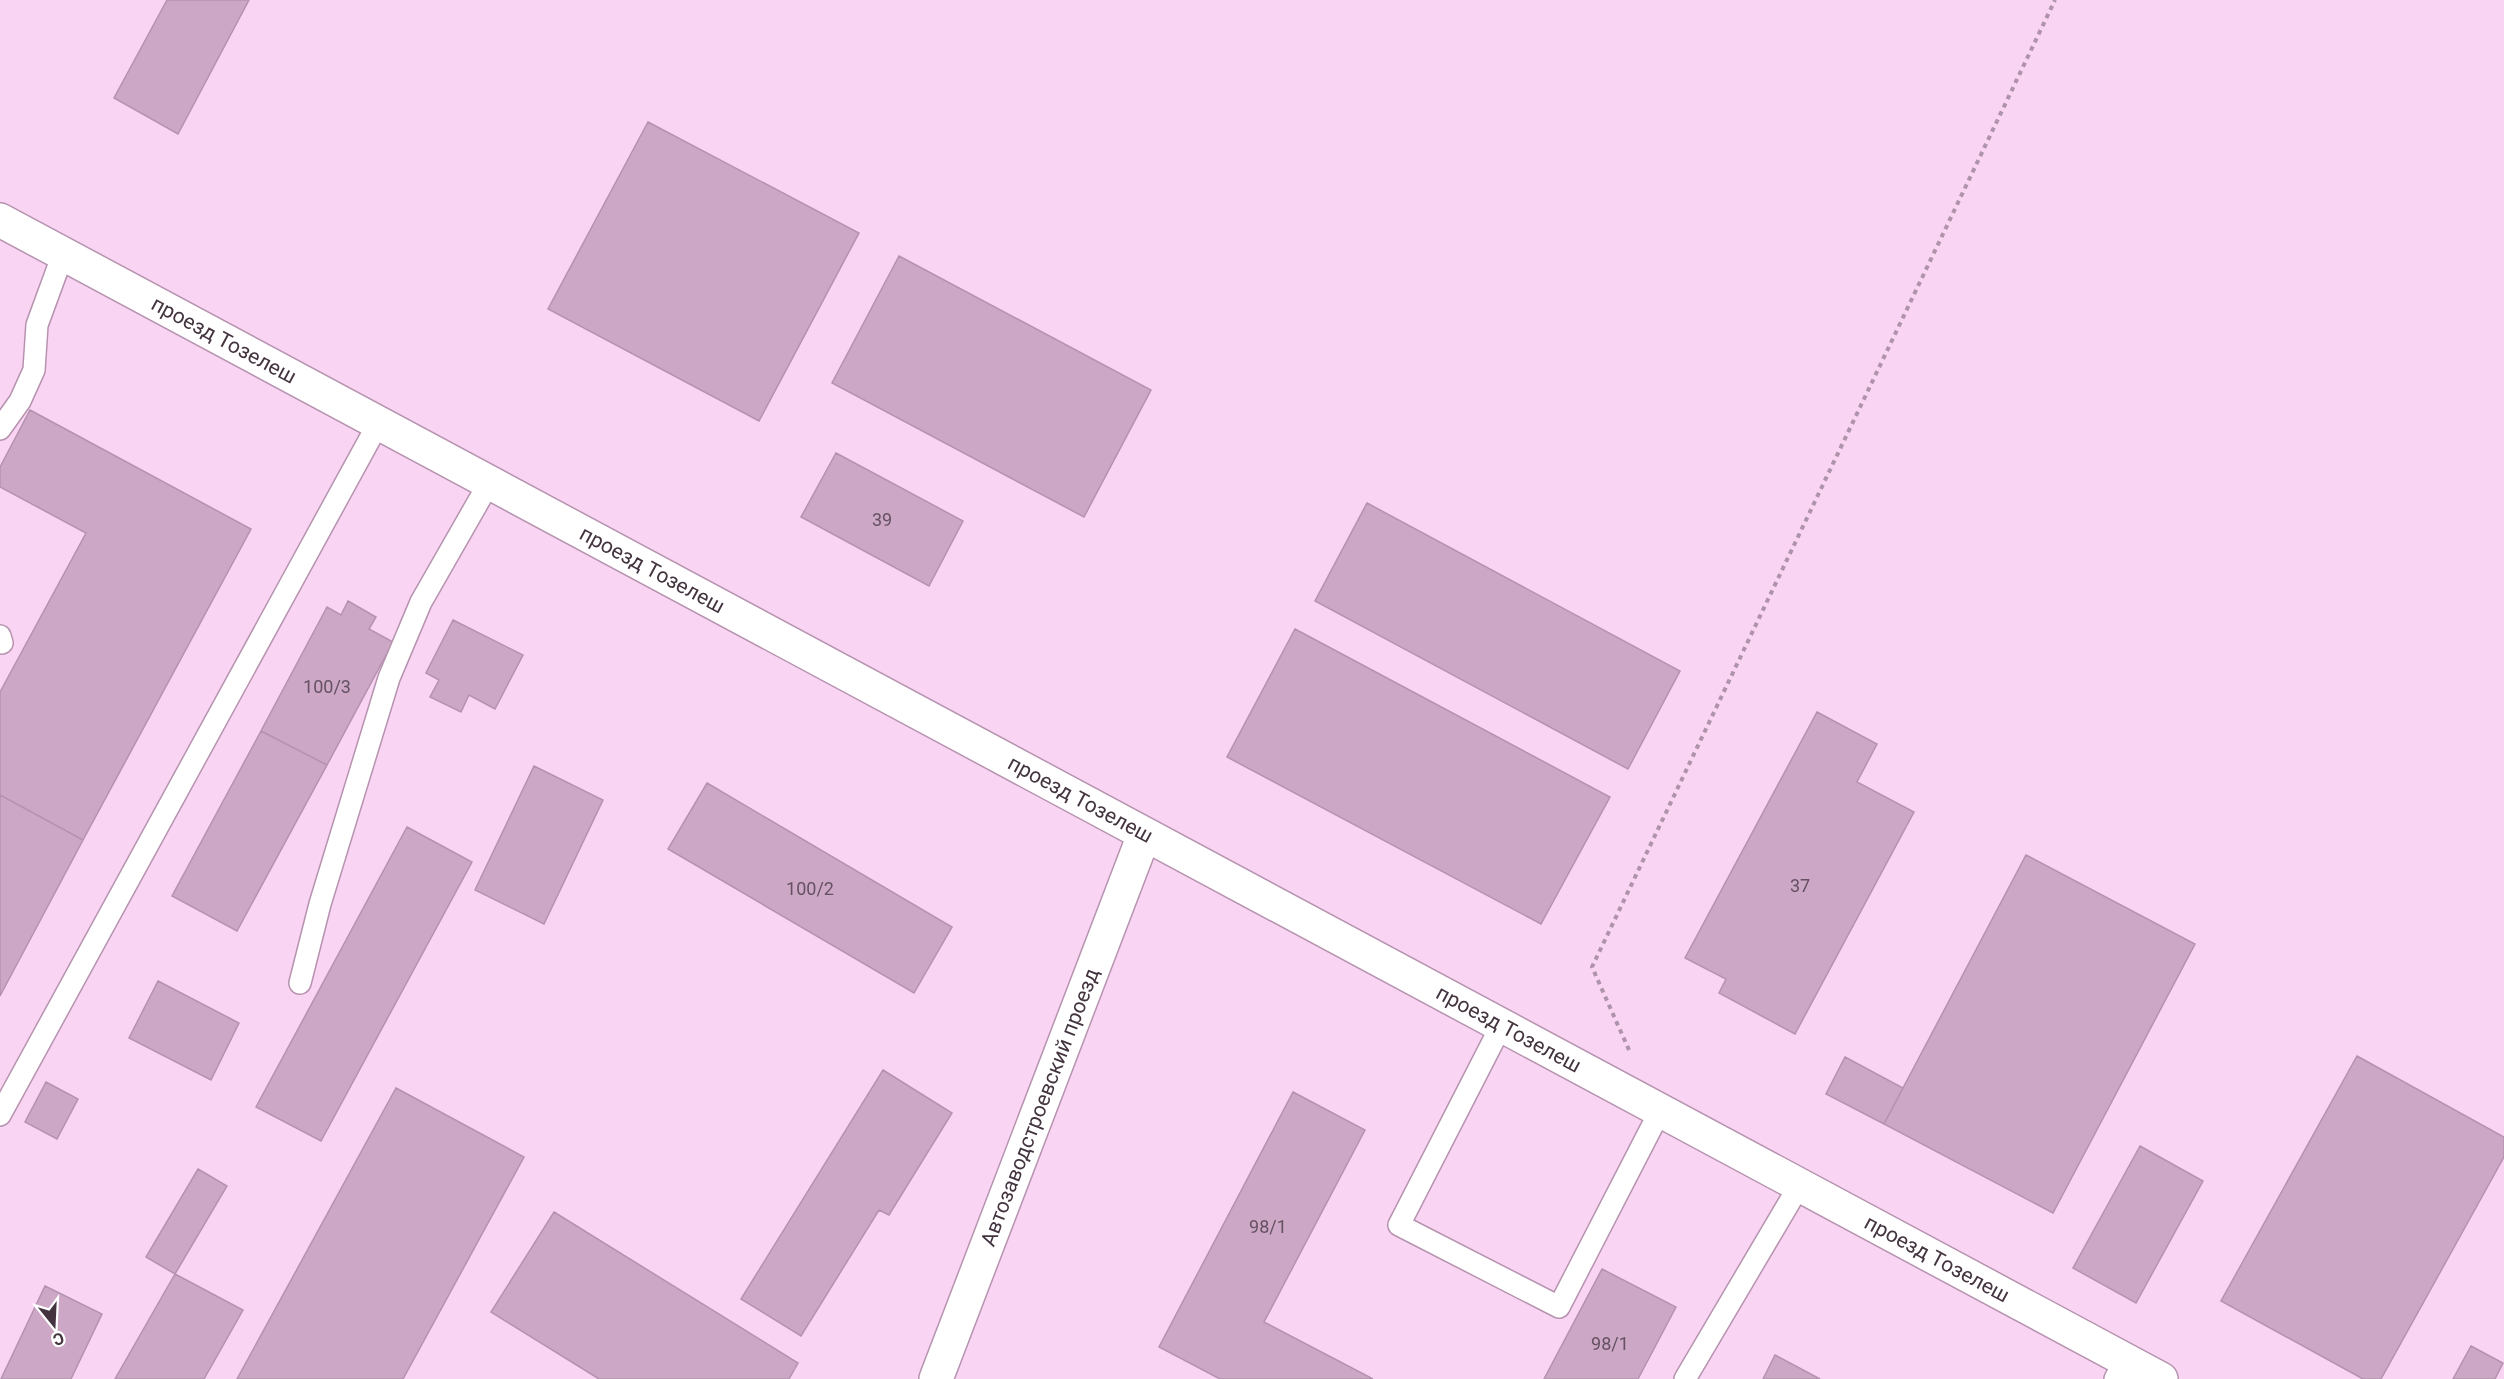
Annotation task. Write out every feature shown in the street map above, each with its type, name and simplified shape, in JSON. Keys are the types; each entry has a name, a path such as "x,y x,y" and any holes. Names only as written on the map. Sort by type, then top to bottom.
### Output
{"street":[{"name":"проезд Тозелеш","path":"0,220 1800,1186 2120,1369 2161,1379"},
{"name":"Автозаводстроевский проезд","path":"936,1379 1144,834"}],"lane":[{"path":"0,429 20,401 34,370 38,325 63,254"},
{"path":"0,1115 378,423"},
{"path":"300,982 320,904 389,678 421,602 489,483"},
{"path":"1501,1026 1399,1225 1559,1307 1660,1111"},
{"path":"1685,1379 1800,1186"}],"path":[{"path":"1617,1087 1632,1058 1592,967 2055,0"}],"building":[{"path":"167,0 249,0 178,134 114,98"},
{"path":"648,122 859,233 759,421 548,309"},
{"path":"899,256 1151,390 1084,517 832,383"},
{"path":"30,410 251,529 83,840 0,795 0,692 86,533 0,487 0,467"},
{"path":"836,453 963,521 929,586 801,517"},
{"path":"1367,503 1680,671 1628,769 1315,601"},
{"path":"348,601 376,617 369,629 393,642 327,765 261,731 327,607 341,615"},
{"path":"453,620 523,655 495,709 469,695 461,712 430,697 439,680 426,673"},
{"path":"1295,629 1610,797 1541,924 1227,757"},
{"path":"1817,712 1877,744 1857,782 1914,812 1795,1034 1719,993 1726,979 1685,958"},
{"path":"261,731 327,765 237,931 172,896"},
{"path":"534,766 603,800 544,924 475,890"},
{"path":"707,783 952,927 914,993 668,849"},
{"path":"0,795 83,840 0,996"},
{"path":"407,827 472,862 321,1141 256,1107"},
{"path":"2026,855 2195,944 2053,1213 1884,1124"},
{"path":"158,981 239,1023 211,1080 129,1038"},
{"path":"2357,1056 2504,1137 2504,1157 2381,1379 2363,1379 2221,1301"},
{"path":"1845,1057 1903,1088 1884,1124 1826,1094"},
{"path":"883,1070 952,1113 889,1215 879,1210 801,1336 741,1299"},
{"path":"46,1082 78,1099 57,1139 25,1122"},
{"path":"396,1088 524,1157 403,1379 237,1379"},
{"path":"1293,1092 1365,1130 1264,1322 1373,1379 1220,1379 1159,1347"},
{"path":"2140,1146 2203,1181 2136,1303 2073,1268"},
{"path":"198,1169 227,1186 175,1274 146,1257"},
{"path":"554,1212 798,1363 789,1379 599,1379 491,1312"},
{"path":"1602,1269 1676,1307 1638,1379 1544,1379"},
{"path":"175,1274 243,1310 204,1379 115,1379"},
{"path":"45,1286 102,1314 71,1379 1,1379"},
{"path":"2471,1346 2503,1363 2495,1379 2453,1379"},
{"path":"1775,1355 1820,1379 1763,1379"}]}
